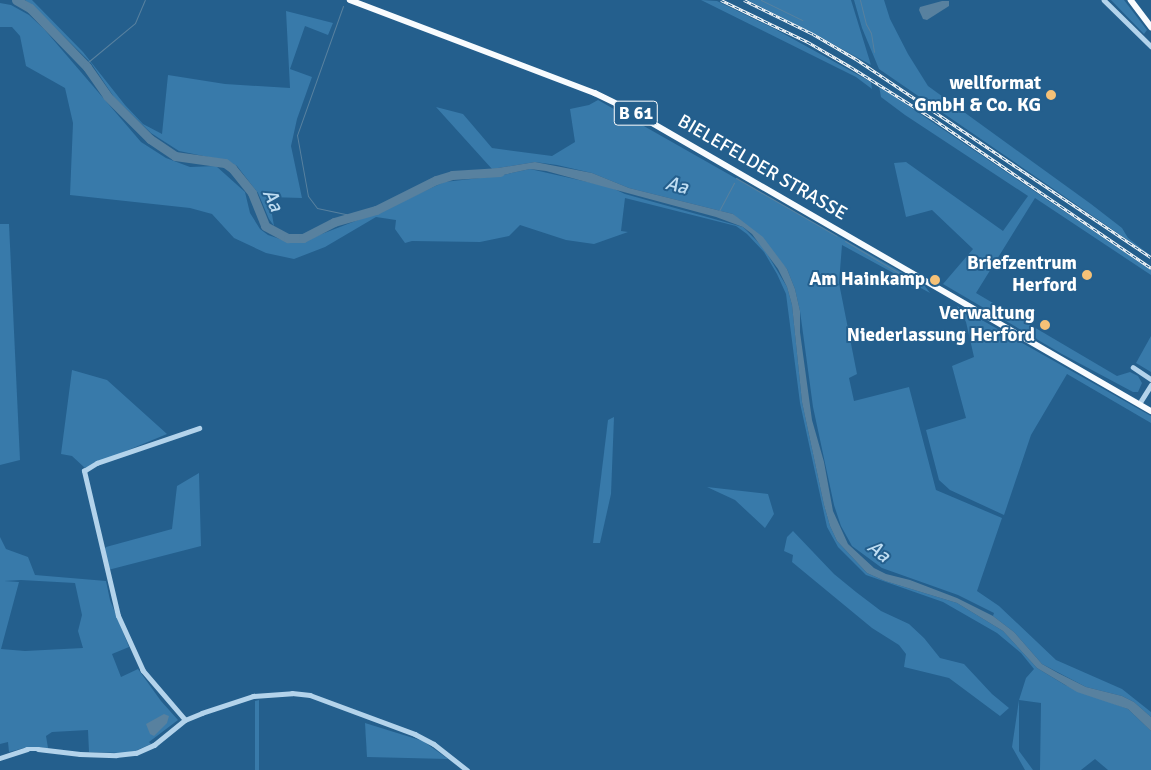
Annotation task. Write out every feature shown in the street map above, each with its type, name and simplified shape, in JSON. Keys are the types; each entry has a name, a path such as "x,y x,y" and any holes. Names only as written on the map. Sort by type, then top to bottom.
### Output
{"main road":[{"name":"BIELEFELDER STRASSE","path":"350,0 595,93 628,108 1151,411"},
{"path":"1131,0 1151,27"}],"street":[{"path":"1104,0 1151,46"},
{"path":"1134,367 1151,379"},
{"path":"1139,404 1151,385"},
{"path":"185,720 143,671 118,616 84,470 97,463 200,428"},
{"path":"0,758 27,749 116,756 136,753 154,744 185,720 253,696 271,693 300,693 415,734 434,744 467,770"}],"shaded area":[{"path":"25,0 32,0 83,52 125,105 143,124 162,134 168,75 225,84 290,88 286,11 333,23 328,35 305,26 290,69 312,77 297,119 291,146 302,198 269,197 274,226 258,193 237,166 228,161 179,151 151,133 114,97 91,63"},
{"path":"701,0 717,1 775,29 871,82 872,89 856,77"},
{"path":"747,0 851,0 871,65 820,37"},
{"path":"854,0 884,0 890,19 908,54 928,86 1091,204 1122,228 1128,238 1151,256 879,69 862,28"},
{"path":"1111,0 1124,0 1147,30 1144,34"},
{"path":"949,1 949,6 927,20 923,19 919,10 920,7"},
{"path":"0,3 11,5 29,15 44,29 141,142 166,158 190,167 216,166 245,192 250,213 260,229 268,235 286,241 301,242 384,210 444,182 498,176 530,169 610,187 625,194 743,227 763,247 787,287 792,305 802,402 824,505 837,541 867,573 885,581 957,603 1003,631 1037,668 1065,685 1128,709 1151,731 1151,770 1108,770 1095,759 1081,770 1040,770 1041,703 1019,700 1026,678 1034,669 1021,653 997,633 943,602 866,575 838,547 827,527 800,403 786,294 764,252 747,234 736,226 625,198 621,231 628,232 594,244 566,240 520,225 509,236 480,242 412,241 405,243 395,229 396,220 376,217 325,247 294,259 266,253 234,238 212,214 190,208 70,195 73,123 65,88 26,66 20,36 12,27 0,27"},
{"path":"879,86 1151,270 1151,275 1035,198 976,293 1117,376 1130,372 1138,376 1142,383 1138,392 1133,392 1062,354 943,284 973,249 932,210 906,217 894,163 906,162 1003,231 1028,196 905,115 881,97"},
{"path":"598,100 924,285 930,293 842,245 839,283 857,374 849,378 854,401 909,387 936,490 1002,518 977,591 999,606 1056,660 1122,689 1151,712 1151,717 1134,702 1122,696 1086,687 1042,664 1014,632 993,616 994,613 958,595 882,568 852,546 841,526 834,505 813,407 800,311 795,289 787,269 733,214 629,188 592,173 557,165 535,162 492,169 436,107 463,114 492,148 552,156 575,142 570,109 589,105"},
{"path":"535,162 592,173 629,188 733,214 763,237 787,269 795,289 800,311 800,332 812,420 824,462 833,511 848,544 874,568 886,574 910,580 957,598 993,616 1014,632 1042,664 1058,673 1086,687 1122,696 1134,702 1151,717 1151,731 1128,709 1077,692 1037,668 1003,631 957,603 885,581 867,573 837,541 824,505 802,402 792,305 787,287 778,269 752,234 743,227 716,217 546,171 530,169 498,176 490,174 492,169"},
{"path":"0,224 9,224 20,460 0,465"},
{"path":"957,306 1151,416 1151,423 1067,374 1031,435 1004,515 950,490 939,480 926,430 966,418 952,366 974,357 966,322"},
{"path":"1151,336 1151,372 1136,363"},
{"path":"72,370 107,380 167,434 85,468 72,456 61,454"},
{"path":"614,417 611,494 600,543 593,543 608,420"},
{"path":"199,473 201,546 108,570 103,551 106,547 172,529 177,486"},
{"path":"707,487 768,494 774,514 765,528 735,500"},
{"path":"793,531 834,574 881,611 909,624 924,638 940,658 964,664 992,694 1009,708 1000,716 949,678 904,667 906,654 899,645 872,628 792,562 793,555 784,551 787,537"},
{"path":"0,537 6,549 28,557 35,575 106,581 110,600 129,647 112,654 121,677 138,669 161,701 178,720 149,742 151,744 135,751 124,753 89,752 88,730 52,732 46,736 48,748 28,747 9,752 8,742 0,744","holes":["4,581 75,583 82,615 78,631 83,648 25,651 1,649 19,582"]},
{"path":"259,700 259,770 255,770 255,701"},
{"path":"1019,700 1019,751 1033,770 1025,770 1012,747"},
{"path":"164,714 169,716 167,723 154,736 150,734 146,724"},
{"path":"365,723 423,741 448,759 367,757"}],"waterway":[{"name":"Aa","path":"16,0 30,8 87,67 107,96 150,139 175,156 225,163 232,168 252,193 265,226 288,238 303,238 334,222 376,210 436,180 452,175 500,172"},
{"path":"87,67 88,62 135,23 145,0"},
{"path":"761,0 802,20"},
{"path":"860,0 866,24 871,33 874,52"},
{"path":"343,6 297,135 308,196 317,208 346,214 351,217"},
{"path":"736,178 837,236"},
{"path":"719,211 734,183"},
{"path":"845,241 909,279"}],"railway":[{"path":"721,0 808,42 851,67 935,120 1151,268"},
{"path":"744,0 813,34 856,59 1151,257"}],"place":[{"name":"wellformat GmbH & Co. KG","path":"1051,95"},
{"name":"Briefzentrum Herford","path":"1087,275"},
{"name":"Am Hainkamp","path":"935,280"},
{"name":"Verwaltung Niederlassung Herford","path":"1045,325"}]}
